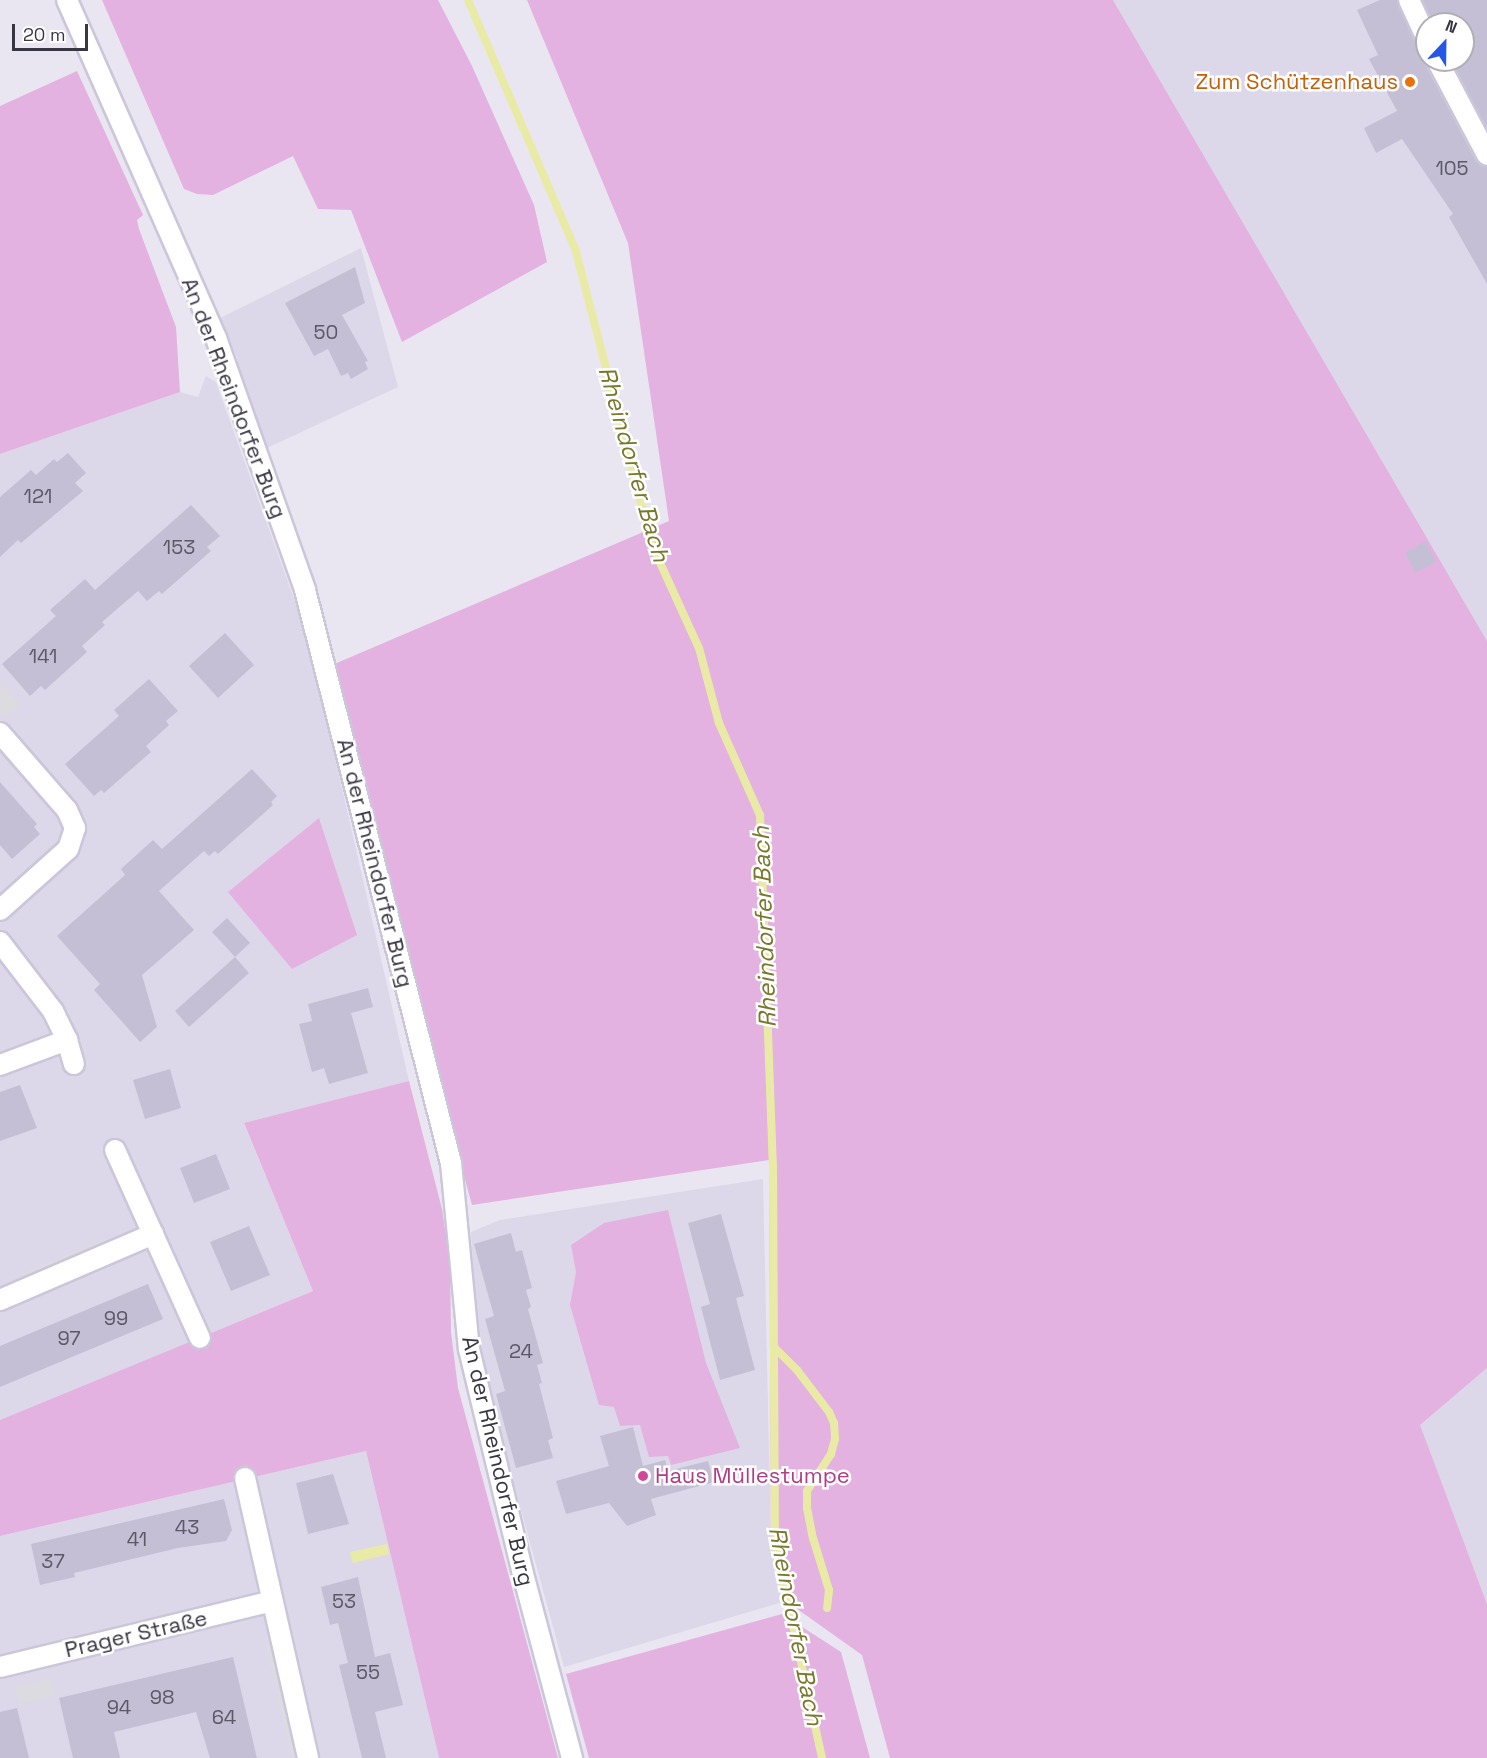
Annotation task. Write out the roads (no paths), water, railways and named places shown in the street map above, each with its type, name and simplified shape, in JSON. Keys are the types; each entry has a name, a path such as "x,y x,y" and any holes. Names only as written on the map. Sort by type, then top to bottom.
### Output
{"street":[{"name":"An der Rheindorfer Burg","path":"67,0 216,338 305,590 451,1163 470,1349 522,1570 572,1758"},
{"path":"1443,72 1487,155"},
{"path":"0,734 67,810 75,828 68,849 0,910"},
{"path":"0,942 53,1011 67,1040 74,1064"},
{"path":"0,1065 67,1040"},
{"path":"115,1150 200,1338"},
{"path":"0,1300 153,1234"},
{"path":"245,1478 308,1758"},
{"name":"Prager Straße","path":"0,1667 272,1601"}],"waterway":[{"name":"Rheindorfer Bach","path":"468,0 575,248 652,545 699,648 719,723 760,815 773,1166 775,1544 822,1758"},
{"path":"774,1347 797,1370 829,1412 834,1423 835,1439 831,1454 807,1491 807,1508 813,1538 829,1590 827,1608"}],"place":[{"name":"Zum Schützenhaus","path":"1410,82"},
{"name":"Haus Müllestumpe","path":"643,1476"}]}
